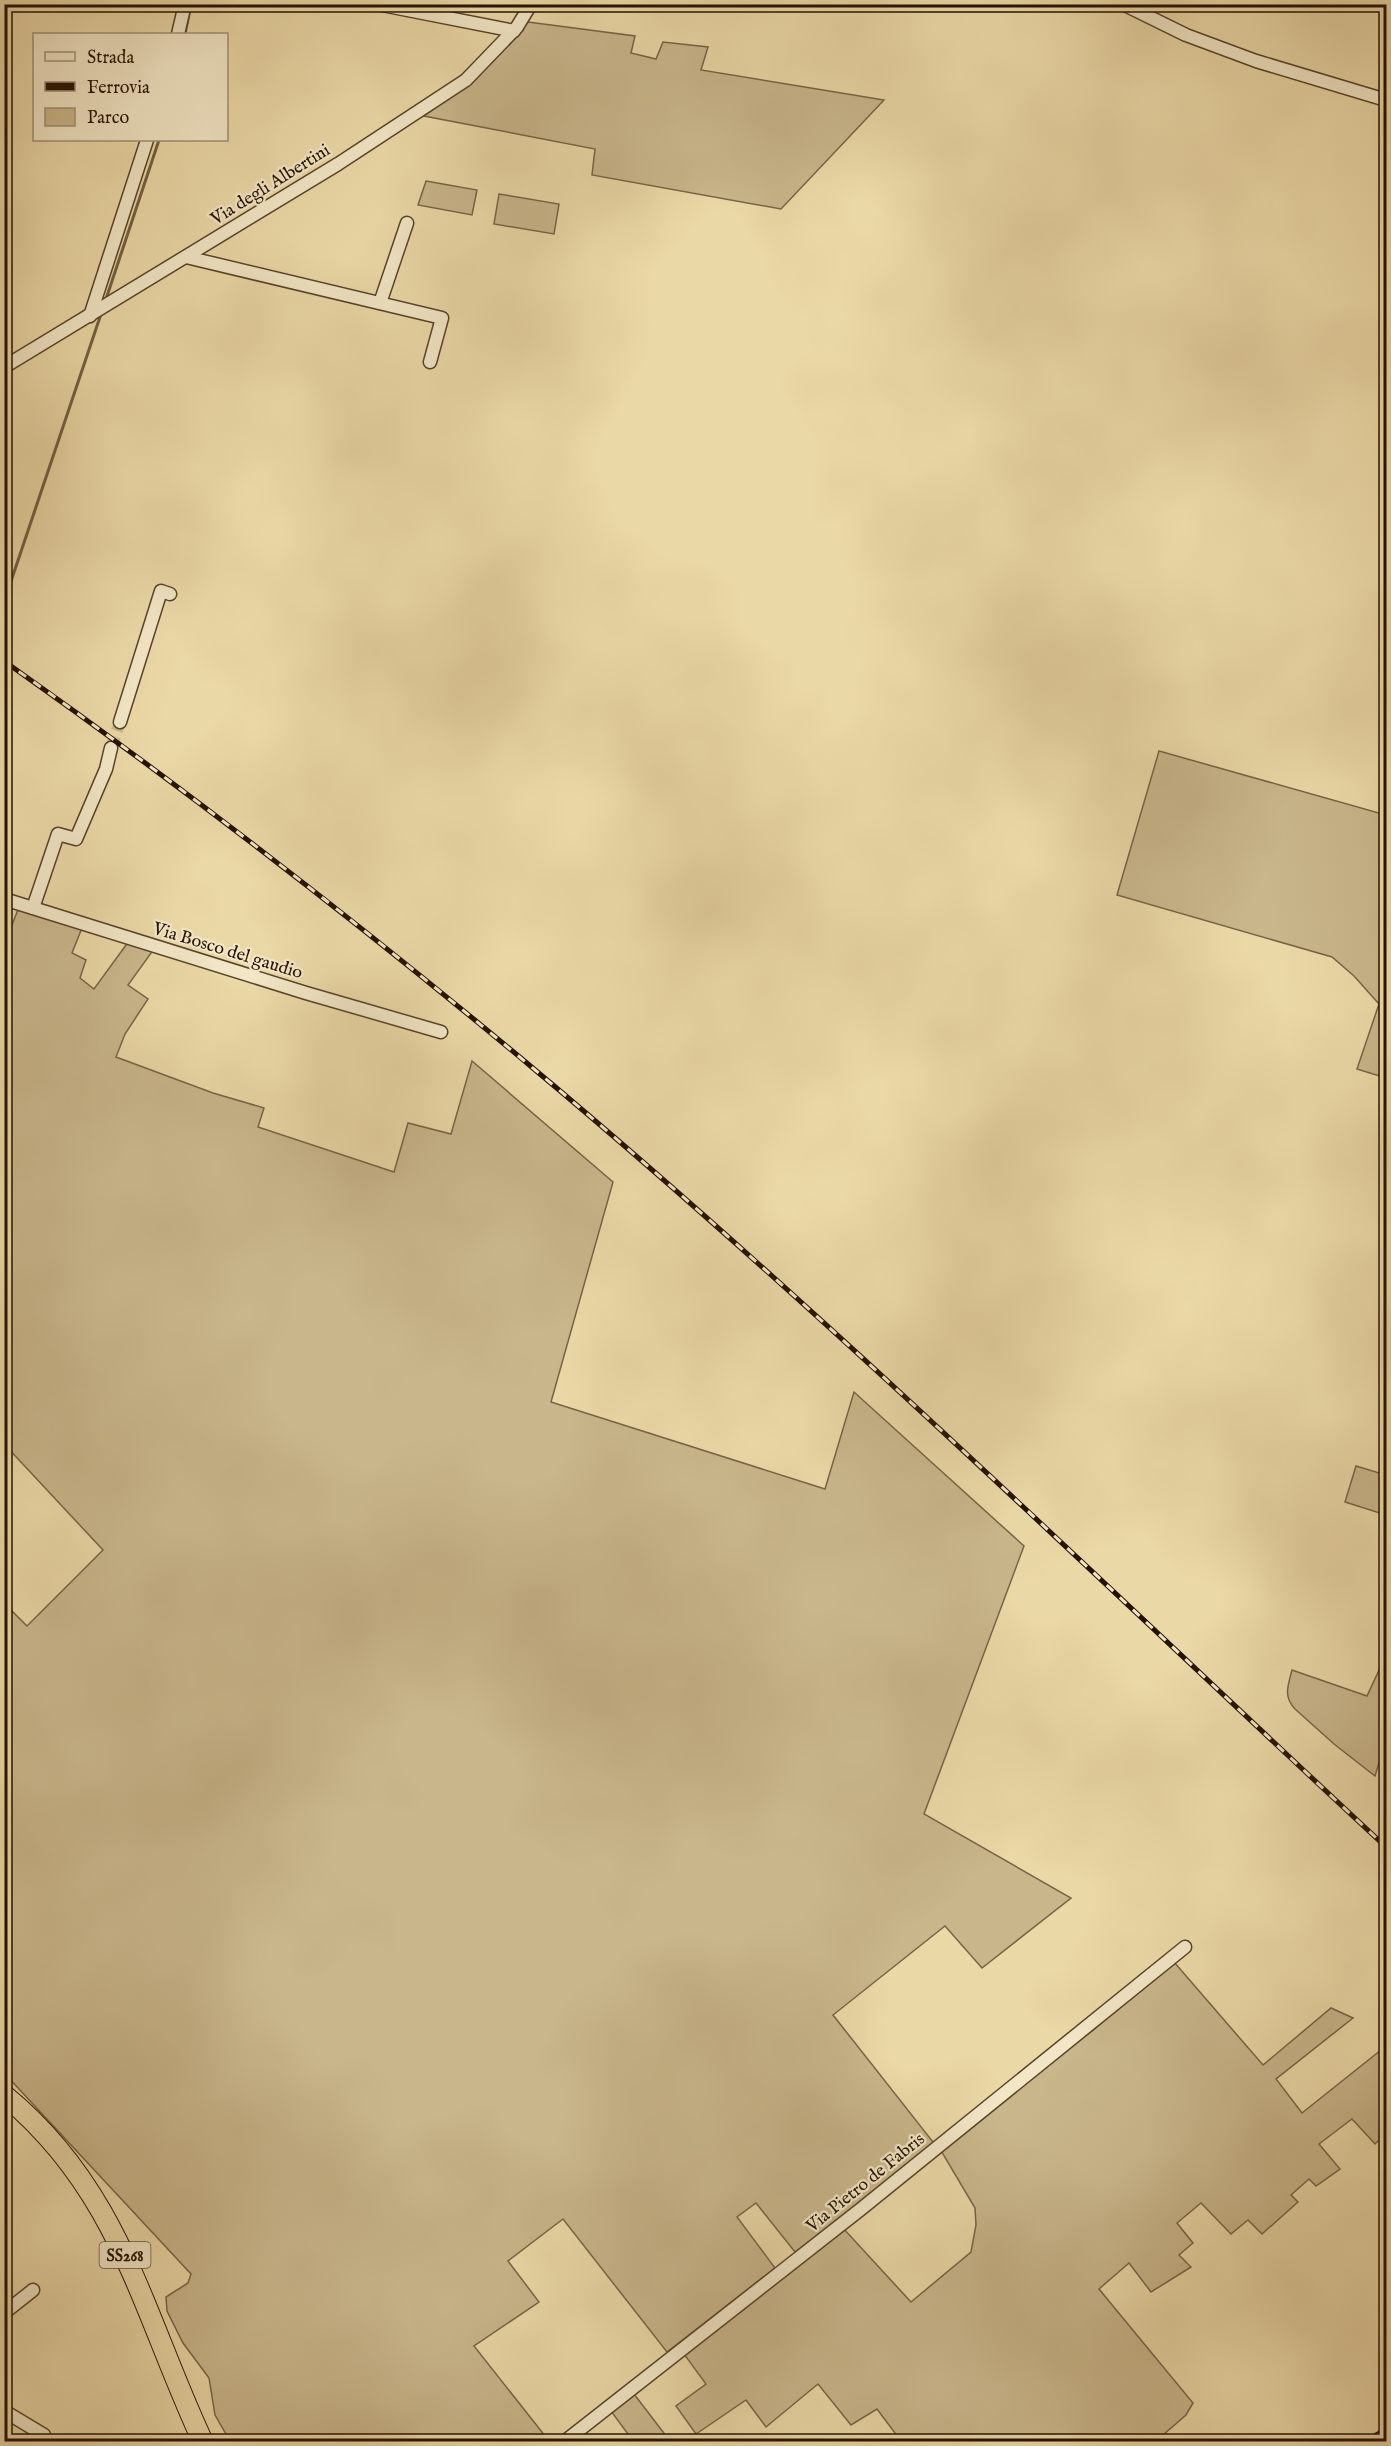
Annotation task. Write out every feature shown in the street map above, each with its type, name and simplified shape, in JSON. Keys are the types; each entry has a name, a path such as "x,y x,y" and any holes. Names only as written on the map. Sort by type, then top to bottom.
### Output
{"highway":[{"name":"SS268","path":"4,2095 50,2139 79,2174 103,2211 124,2251 203,2442"}],"main road":[{"path":"1379,2442 1386,2438"}],"street":[{"path":"178,33 185,4"},
{"path":"377,4 514,31"},
{"name":"Via degli Albertini","path":"4,367 338,164 466,80 514,31 531,4"},
{"path":"1123,4 1186,35 1256,61 1386,100"},
{"path":"98,311 147,141"},
{"path":"380,303 407,223"},
{"path":"186,257 442,318 430,362"},
{"path":"120,722 161,591 170,594"},
{"path":"33,908 58,834 76,839 106,769 111,748"},
{"name":"Via Bosco del gaudio","path":"4,899 306,993 441,1032"},
{"name":"Via Pietro de Fabris","path":"564,2442 861,2209 1185,1947"},
{"path":"4,2313 33,2290"},
{"path":"4,2411 44,2435"}],"green space":[{"path":"528,22 635,36 631,53 656,59 663,42 708,47 701,70 884,100 781,209 592,175 595,149 424,116 479,73"},
{"path":"426,181 477,190 472,215 418,205"},
{"path":"499,194 559,204 554,234 494,224"},
{"path":"1159,751 1386,815 1386,1078 1357,1069 1379,1004 1354,976 1332,957 1117,895"},
{"path":"19,907 82,928 72,953 86,960 80,978 94,989 129,941 154,949 128,985 148,999 125,1034 116,1057 213,1093 264,1108 258,1127 394,1172 408,1123 451,1134 472,1061 613,1182 551,1402 825,1489 854,1392 1024,1546 924,1814 1071,1898 982,1968 945,1926 833,2015 933,2142 930,2149 795,2252 756,2203 737,2217 775,2268 667,2352 563,2219 508,2261 539,2302 474,2346 549,2441 230,2441 215,2415 209,2378 183,2343 167,2311 166,2297 188,2283 191,2274 5,2074 5,1604 27,1626 103,1550 5,1445 4,945"},
{"path":"1356,1466 1386,1475 1386,1515 1345,1502"},
{"path":"1380,1668 1386,1673 1386,1747 1384,1746 1375,1776 1295,1709 1289,1700 1288,1691 1292,1670 1367,1696"},
{"path":"1174,1962 1263,2065 1331,2008 1353,2018 1276,2079 1302,2113 1386,2046 1386,2133 1375,2144 1352,2119 1319,2144 1340,2169 1316,2186 1309,2179 1291,2195 1298,2202 1262,2234 1248,2220 1231,2234 1201,2203 1177,2223 1193,2243 1179,2255 1191,2267 1151,2292 1129,2263 1099,2289 1193,2403 1186,2415 1156,2441 959,2442 955,2436 948,2441 901,2441 877,2409 851,2425 818,2384 766,2427 746,2400 696,2434 676,2406 706,2384 684,2354 842,2227 911,2302 971,2252 976,2225 975,2208 940,2149 1028,2078 1092,2031"},
{"path":"634,2394 670,2441 633,2441 611,2411"}],"waterway":[{"path":"185,33 191,4"},
{"path":"105,302 159,141"},
{"path":"4,602 101,314"}],"tunnel":[{"path":"111,748 120,722"}],"railway":[{"path":"4,661 140,759 339,911 470,1016 643,1162 859,1354 1386,1847"}]}
